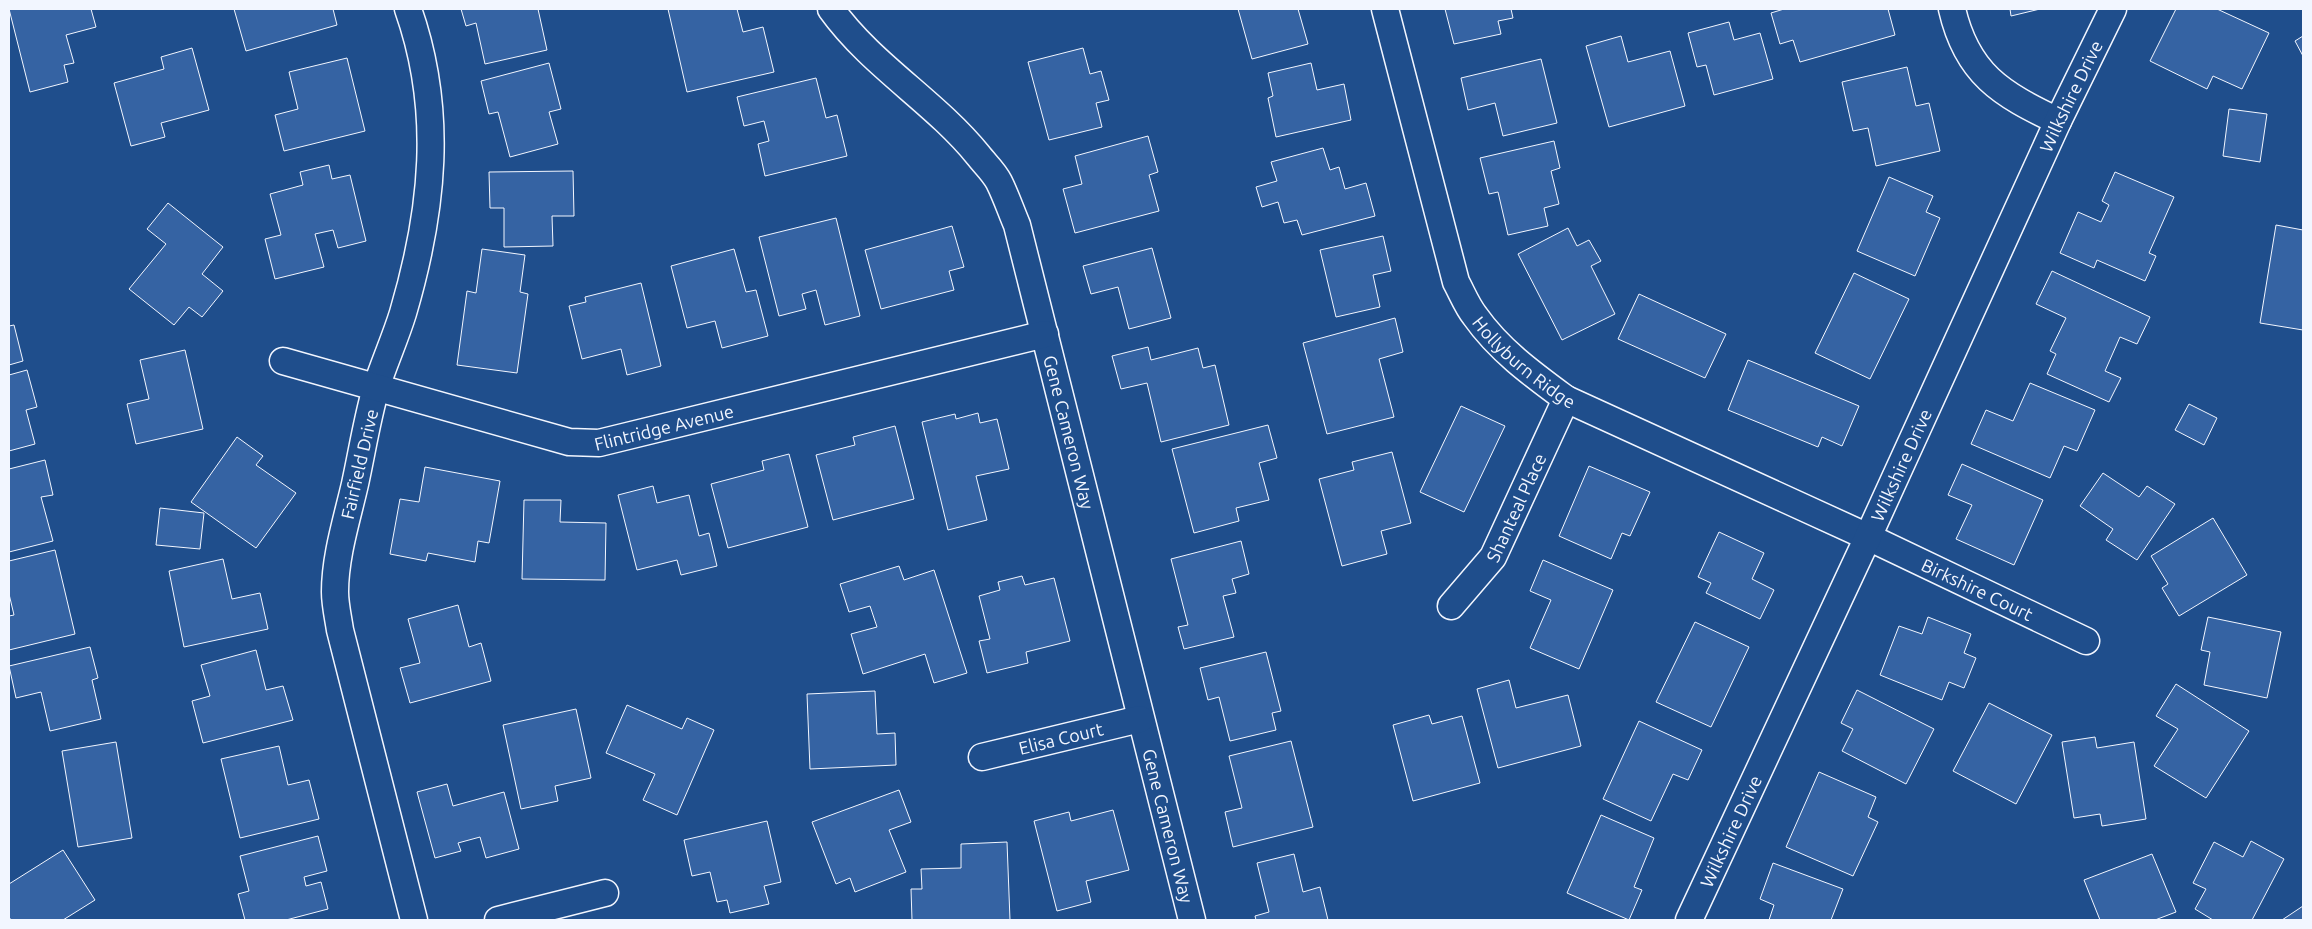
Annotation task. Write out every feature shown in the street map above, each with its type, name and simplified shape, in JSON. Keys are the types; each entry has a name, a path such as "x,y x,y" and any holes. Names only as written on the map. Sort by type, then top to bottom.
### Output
{"street":[{"name":"Fairfield Drive","path":"408,9 420,46 430,108 428,201 415,268 402,316 376,389 339,554 335,592 340,630 414,920"},
{"name":"Gene Cameron Way","path":"831,9 845,29 884,67 928,103 967,141 998,181 1017,225 1192,920"},
{"name":"Hollyburn Ridge","path":"1385,9 1456,282 1474,315 1497,343 1523,367 1566,399 1868,538"},
{"path":"1952,9 1956,30 1968,54 1986,78 2014,100 2058,121"},
{"name":"Wilkshire Drive","path":"1689,920 1868,538 2058,121 2113,9"},
{"name":"Flintridge Avenue","path":"283,362 569,442 599,443 1045,334"},
{"name":"Shanteal Place","path":"1451,606 1493,557 1566,399"},
{"name":"Birkshire Court","path":"1868,538 2086,641"},
{"name":"Elisa Court","path":"982,757 1140,719"},
{"path":"498,920 605,893"}],"building":[{"path":"9,9 91,9 96,27 66,35 74,63 64,65 68,82 30,92"},
{"path":"234,9 333,9 337,25 246,51"},
{"path":"461,9 538,9 547,50 485,64 476,23 466,26"},
{"path":"668,9 737,9 743,32 763,27 774,72 687,92"},
{"path":"1238,9 1298,9 1308,44 1252,59"},
{"path":"1445,9 1511,9 1513,18 1498,21 1501,34 1454,44"},
{"path":"1784,9 1888,9 1895,35 1800,62 1793,40 1780,44 1771,13"},
{"path":"2010,9 2040,9 2011,16"},
{"path":"2176,9 2217,9 2269,33 2242,89 2213,76 2207,89 2150,61"},
{"path":"1729,22 1734,40 1760,33 1773,79 1714,95 1706,65 1697,67 1688,33"},
{"path":"1621,36 1628,62 1670,51 1685,106 1609,127 1586,46"},
{"path":"2303,36 2303,56 2295,41"},
{"path":"192,48 209,110 161,123 165,137 131,146 114,83 164,69 161,57"},
{"path":"1083,48 1090,74 1101,71 1109,100 1096,103 1102,127 1049,140 1028,62"},
{"path":"347,58 365,131 284,151 275,115 298,109 289,72"},
{"path":"1541,59 1557,123 1503,136 1495,103 1468,110 1461,78"},
{"path":"549,63 561,109 549,112 558,144 510,157 498,112 489,114 481,81"},
{"path":"1311,63 1317,90 1344,84 1351,120 1276,137 1268,98 1273,96 1268,73"},
{"path":"1907,67 1916,106 1929,103 1940,151 1876,166 1868,128 1853,131 1842,82"},
{"path":"816,78 826,118 837,115 847,156 765,176 758,144 769,141 764,121 744,126 737,97"},
{"path":"2229,109 2267,114 2260,162 2223,156"},
{"path":"1148,136 1158,172 1149,175 1159,211 1075,233 1063,189 1082,184 1075,156"},
{"path":"1554,141 1560,168 1551,171 1559,204 1544,208 1548,226 1508,235 1498,192 1489,194 1480,158"},
{"path":"1323,148 1330,170 1339,167 1345,189 1366,183 1375,216 1302,235 1297,220 1284,223 1278,202 1262,207 1256,187 1277,181 1271,162"},
{"path":"329,165 332,179 350,175 366,241 338,248 333,230 315,234 324,267 275,279 265,239 281,235 270,194 303,185 300,172"},
{"path":"573,171 574,216 552,216 553,246 504,247 504,208 490,208 489,172"},
{"path":"2115,172 2174,197 2149,253 2156,256 2145,281 2097,260 2094,268 2060,253 2078,212 2101,222 2109,205 2102,201"},
{"path":"1889,177 1933,196 1926,212 1940,218 1915,276 1857,251"},
{"path":"168,203 223,247 202,274 223,291 202,317 189,307 174,325 129,289 166,244 147,229"},
{"path":"836,218 860,316 825,325 816,290 802,294 806,309 779,316 759,237"},
{"path":"2276,225 2303,230 2303,330 2260,323"},
{"path":"952,226 964,267 949,271 954,290 881,309 865,250"},
{"path":"1568,228 1577,246 1589,240 1601,261 1591,266 1615,314 1562,340 1518,254"},
{"path":"1383,236 1391,271 1373,275 1380,307 1336,317 1320,250"},
{"path":"1152,248 1171,318 1129,329 1118,287 1091,294 1083,266"},
{"path":"482,249 525,255 520,292 528,294 517,373 457,365 467,291 476,293"},
{"path":"734,249 746,292 756,290 768,336 722,348 715,321 687,328 671,266"},
{"path":"2052,271 2150,317 2137,344 2120,337 2105,371 2121,378 2109,402 2047,374 2056,354 2050,351 2066,318 2036,304"},
{"path":"1854,273 1909,299 1870,379 1815,353"},
{"path":"641,283 661,366 627,375 621,349 582,359 569,306 586,302 585,297"},
{"path":"1639,294 1726,334 1705,378 1618,339"},
{"path":"1395,318 1403,352 1379,359 1394,417 1327,434 1303,343"},
{"path":"14,325 23,361 9,365 9,326"},
{"path":"1148,347 1151,360 1198,348 1203,368 1215,365 1229,425 1161,442 1147,383 1121,389 1112,356"},
{"path":"185,350 203,429 136,444 127,404 149,399 140,360"},
{"path":"1748,360 1859,406 1842,446 1822,437 1818,447 1728,410"},
{"path":"27,370 37,407 26,410 35,444 9,451 9,375"},
{"path":"2030,383 2095,410 2077,451 2064,446 2050,478 1971,444 1986,410 2013,421"},
{"path":"2189,404 2217,418 2204,445 2175,430"},
{"path":"1461,406 1505,426 1464,512 1420,492"},
{"path":"978,413 980,423 997,419 1009,469 976,476 987,520 948,530 922,422 955,414 956,419"},
{"path":"1268,425 1277,458 1259,463 1269,500 1236,508 1239,521 1194,533 1172,449"},
{"path":"895,426 914,499 833,520 816,455 855,445 853,437"},
{"path":"237,437 263,456 256,465 296,493 256,548 191,502"},
{"path":"1392,452 1411,523 1381,531 1387,554 1342,566 1319,479 1354,470 1352,462"},
{"path":"789,454 808,527 728,548 711,484 764,470 762,461"},
{"path":"45,460 53,495 41,497 53,541 9,552 9,469"},
{"path":"1962,464 2043,500 2014,565 1956,539 1972,505 1948,495"},
{"path":"1589,466 1650,492 1630,536 1622,533 1611,559 1559,536"},
{"path":"425,467 500,481 489,543 478,541 475,562 428,553 426,561 390,554 400,499 419,502"},
{"path":"2103,473 2139,497 2147,486 2175,504 2137,560 2106,540 2113,529 2080,506"},
{"path":"653,486 657,503 689,495 699,536 709,533 717,566 681,575 677,560 637,570 618,495"},
{"path":"524,500 561,500 560,522 606,523 605,580 522,579"},
{"path":"160,508 204,513 200,549 156,545"},
{"path":"2213,518 2247,575 2179,616 2162,588 2168,584 2151,556"},
{"path":"1719,532 1764,553 1752,579 1774,590 1760,619 1706,593 1711,583 1698,577"},
{"path":"1241,541 1249,574 1232,579 1236,593 1223,596 1234,637 1184,649 1178,627 1188,625 1171,559"},
{"path":"55,550 75,634 9,650 9,616 14,615 9,594 9,561"},
{"path":"223,559 232,599 260,593 268,629 184,647 169,571"},
{"path":"1543,560 1613,590 1579,669 1530,648 1551,600 1530,591"},
{"path":"899,566 904,580 934,570 967,673 934,683 925,654 863,674 851,634 877,627 870,606 849,612 840,584"},
{"path":"1022,576 1025,585 1054,578 1070,641 1026,652 1028,663 987,673 979,641 990,639 979,596 1000,590 998,582"},
{"path":"458,605 469,647 481,643 491,681 410,703 400,668 420,663 408,619"},
{"path":"1928,617 1971,634 1964,653 1976,658 1964,688 1949,682 1942,700 1880,675 1899,626 1922,634"},
{"path":"2208,617 2281,632 2267,698 2204,685 2210,652 2201,650"},
{"path":"1695,622 1749,647 1711,727 1656,702"},
{"path":"90,647 98,678 92,680 101,719 50,731 41,692 16,698 9,666"},
{"path":"256,650 266,690 283,686 293,720 203,743 192,701 210,696 201,665"},
{"path":"1266,652 1281,711 1272,713 1276,730 1230,741 1219,697 1208,700 1200,668"},
{"path":"1509,680 1516,708 1568,695 1581,746 1498,768 1477,689"},
{"path":"2176,684 2249,731 2206,798 2154,766 2178,729 2156,716"},
{"path":"1857,690 1934,729 1906,784 1842,751 1853,729 1841,723"},
{"path":"875,691 877,734 895,733 896,765 810,769 807,694"},
{"path":"1989,703 2052,735 2016,804 1953,771"},
{"path":"627,705 682,729 687,718 714,730 677,815 643,800 655,774 606,753"},
{"path":"576,709 591,778 555,786 558,801 521,809 503,725"},
{"path":"1429,715 1432,724 1462,716 1480,783 1413,801 1393,725"},
{"path":"1639,721 1702,750 1688,780 1673,774 1651,821 1603,799"},
{"path":"2095,737 2097,748 2134,742 2146,819 2102,826 2100,814 2074,818 2062,742"},
{"path":"1291,741 1313,827 1233,847 1225,812 1242,808 1229,756"},
{"path":"116,742 132,838 78,847 62,751"},
{"path":"279,746 288,785 309,780 319,819 240,838 221,759"},
{"path":"1819,772 1876,797 1868,817 1878,822 1853,876 1786,847"},
{"path":"447,784 453,806 504,792 519,849 486,858 480,837 458,843 461,851 435,858 417,792"},
{"path":"899,790 911,822 889,830 906,872 855,892 850,878 836,884 812,822"},
{"path":"1113,810 1129,870 1086,881 1091,902 1057,911 1034,821 1069,812 1071,821"},
{"path":"1601,815 1654,838 1634,887 1642,890 1629,920 1567,893"},
{"path":"767,821 781,882 764,886 769,904 730,913 727,900 717,902 710,872 692,876 684,840"},
{"path":"318,836 327,871 304,877 306,886 321,882 328,909 286,920 245,920 238,894 249,891 240,856"},
{"path":"2251,841 2284,859 2252,920 2213,920 2195,909 2206,889 2193,883 2214,842 2243,857"},
{"path":"1007,842 1010,920 912,920 911,889 922,889 921,869 961,868 961,844"},
{"path":"63,850 95,900 63,920 11,920 9,917 9,884"},
{"path":"1294,854 1303,892 1320,887 1328,920 1256,920 1255,916 1269,912 1257,863"},
{"path":"2152,854 2176,912 2155,920 2100,920 2084,880"},
{"path":"1773,863 1843,889 1831,920 1769,920 1774,905 1760,899"},
{"path":"2303,906 2303,920 2282,920"}]}
